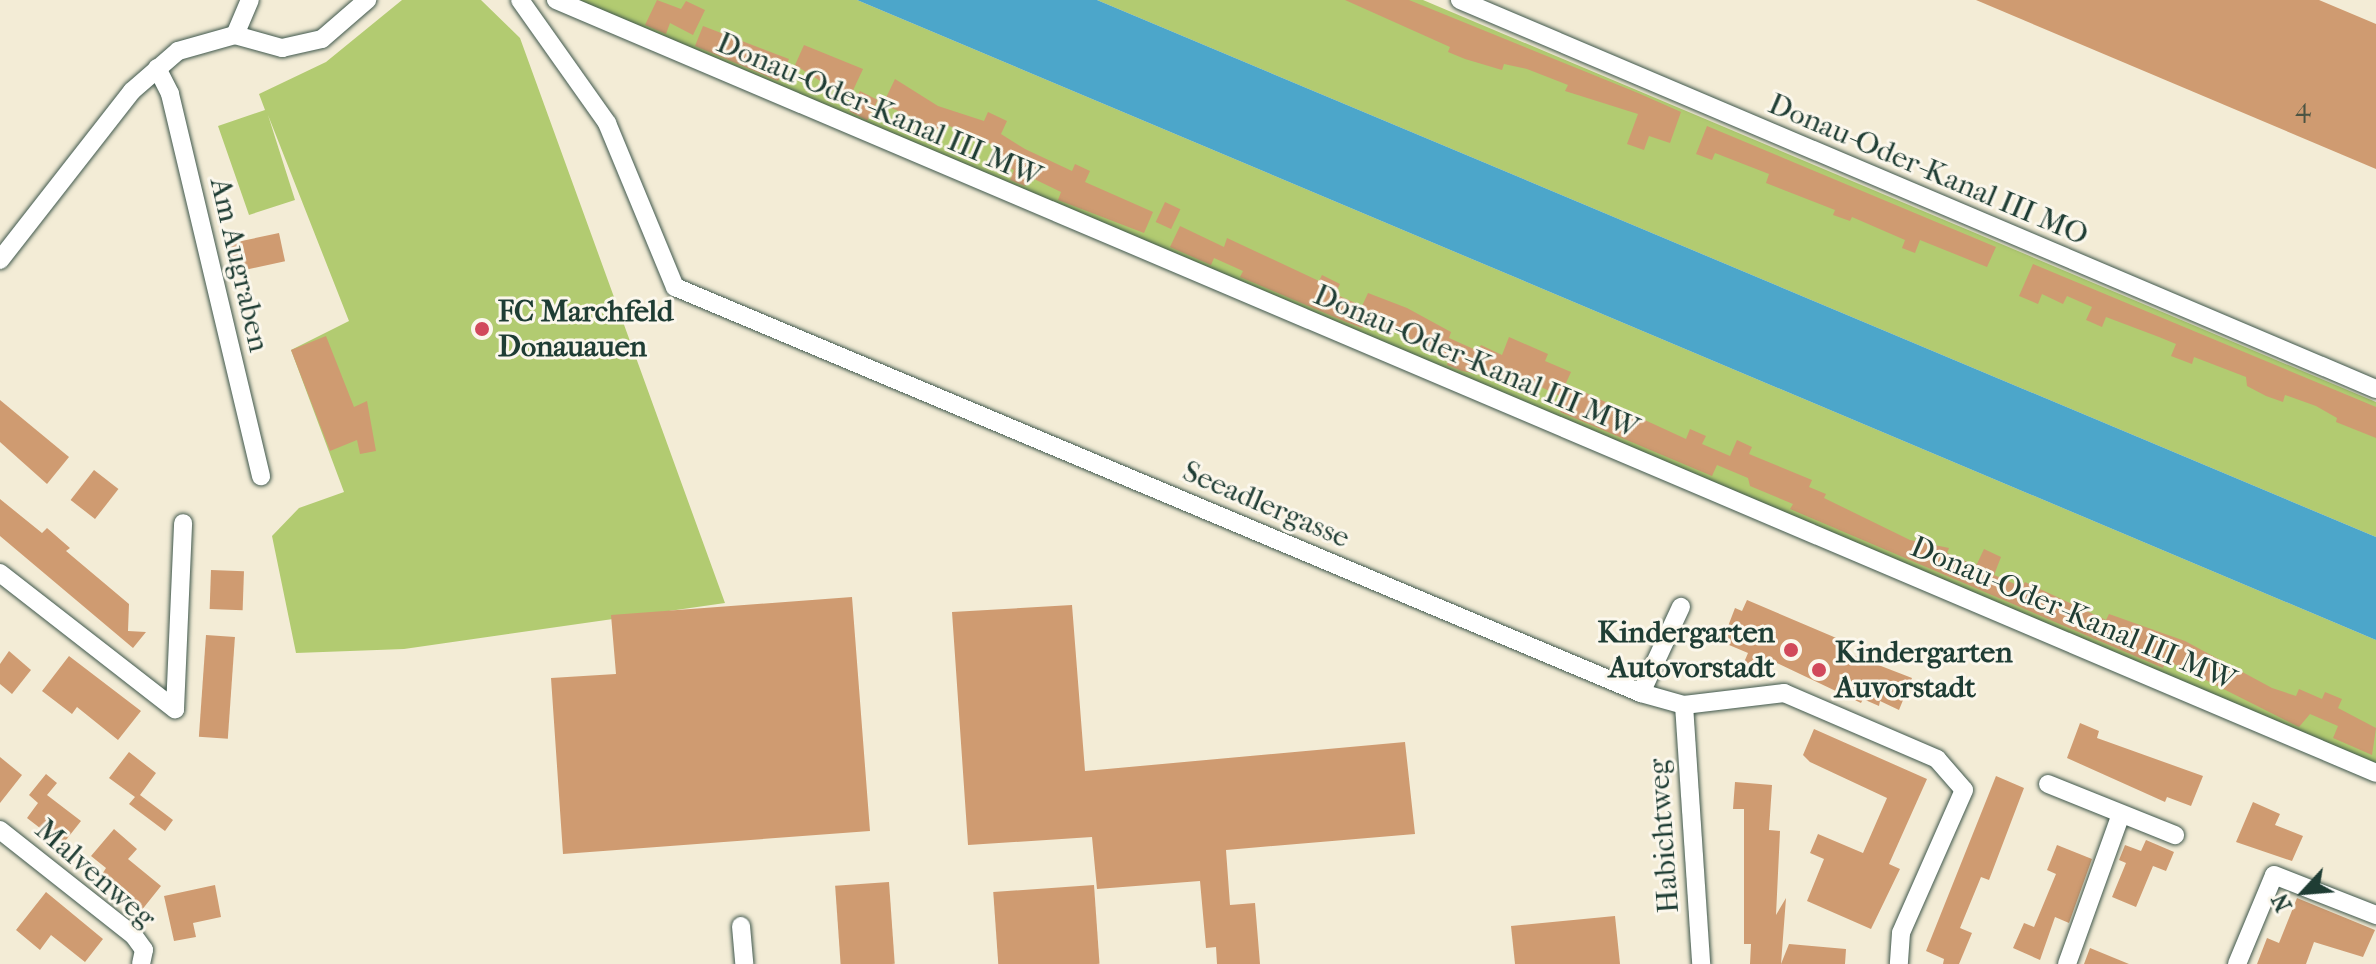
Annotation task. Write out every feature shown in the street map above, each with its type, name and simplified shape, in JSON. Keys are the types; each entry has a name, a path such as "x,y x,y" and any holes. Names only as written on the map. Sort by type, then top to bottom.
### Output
{"street":[{"path":"235,35 250,0"},
{"path":"0,260 132,91 178,51 235,35 282,48 322,39 367,0"},
{"name":"Seeadlergasse","path":"520,0 607,123 675,287 1641,693 1684,705 1784,693 1937,759 1964,790 1901,933 1899,964"},
{"name":"Donau-Oder-Kanal III MW","path":"556,0 2376,773"},
{"name":"Donau-Oder-Kanal III MO","path":"1460,0 2376,389"},
{"name":"Am Augraben","path":"157,68 170,94 261,476"},
{"path":"0,573 175,709 183,523"},
{"path":"1641,693 1681,607"},
{"name":"Habichtweg","path":"1684,705 1701,964"},
{"path":"2048,784 2175,835"},
{"path":"2067,964 2121,814"},
{"name":"Malvenweg","path":"0,830 134,936 144,950 141,964"},
{"path":"2237,964 2274,875 2376,915"},
{"path":"741,926 744,964"}],"green space":[{"name":"FC Marchfeld Donauauen","path":"402,0 481,0 520,38 725,603 404,649 296,653 272,536 299,508 344,492 291,350 349,321 268,115 295,200 249,215 218,126 265,110 259,94 326,62"},
{"path":"576,0 857,0 2376,640 2376,764"},
{"path":"1097,0 1423,0 2376,402 2376,537"}],"water":[{"path":"857,0 1097,0 2376,537 2376,640"}],"building":[{"path":"657,0 681,9 686,1 705,10 693,35 670,23 666,34 645,25"},
{"path":"1345,0 1409,0 1638,93 1681,112 1670,143 1649,136 1644,150 1627,144 1638,114 1565,91 1568,85 1527,69 1504,64 1502,70 1465,59 1448,52 1450,47"},
{"path":"1976,0 2319,0 2376,24 2376,169"},
{"path":"703,26 789,59 778,81 695,46"},
{"path":"804,45 863,69 849,99 795,65"},
{"path":"895,79 938,106 984,121 988,112 1007,121 1001,134 1025,149 1072,171 1075,164 1090,171 1085,182 1153,212 1144,233 1058,200 1061,192 1030,177 1025,186 1010,180 1014,170 992,160 998,147 947,125 944,132 883,104"},
{"path":"860,91 878,100 867,121 850,111"},
{"path":"1707,126 1996,247 1987,267 1920,240 1915,253 1902,248 1905,240 1852,217 1850,221 1833,215 1835,210 1766,183 1769,174 1715,153 1712,160 1696,154"},
{"path":"1165,202 1180,209 1171,229 1156,222"},
{"path":"1180,226 1224,247 1227,238 1319,281 1322,275 1340,284 1335,294 1362,306 1368,293 1407,308 1451,332 1449,338 1478,351 1481,345 1502,355 1509,337 1548,354 1545,361 1571,372 1560,396 1507,371 1503,379 1462,371 1447,365 1450,356 1404,336 1366,320 1362,328 1346,322 1240,277 1243,271 1214,258 1211,265 1170,247"},
{"path":"279,233 285,261 233,272 227,244"},
{"path":"2033,264 2376,407 2376,438 2336,422 2337,418 2316,406 2285,395 2283,402 2266,396 2247,386 2246,377 2194,357 2192,364 2171,356 2176,344 2159,337 2106,317 2102,327 2086,320 2092,307 2067,296 2063,304 2042,294 2038,304 2019,296"},
{"path":"326,336 354,407 367,401 376,451 360,454 357,440 330,451 291,350"},
{"path":"1571,386 1686,439 1690,429 1706,436 1702,444 1730,456 1737,440 1752,447 1749,454 1812,480 1809,487 1826,494 1824,498 1910,540 1949,548 1947,553 1976,566 1984,549 2001,557 1994,575 2022,587 2025,582 2106,620 2109,614 2185,641 2272,688 2296,696 2299,689 2322,699 2325,692 2342,699 2338,708 2376,728 2372,755 2333,738 2338,726 2310,714 2299,727 2166,660 2163,668 1790,509 1793,504 1750,486 1748,478 1717,465 1712,476 1560,412"},
{"path":"0,400 69,457 47,484 0,442"},
{"path":"94,470 118,489 95,519 71,500"},
{"path":"0,499 42,533 47,528 70,548 66,551 129,604 128,631 146,632 133,648 0,536"},
{"path":"211,570 244,571 243,610 210,609"},
{"path":"852,597 870,831 563,854 551,678 616,674 611,615"},
{"name":"Kindergarten Autovorstadt","path":"1747,600 1841,640 1837,649 1912,678 1899,710 1880,701 1879,706 1863,699 1861,703 1775,662 1768,678 1742,667 1748,653 1722,642 1735,608 1742,611"},
{"path":"1072,605 1085,771 1405,742 1415,834 1226,850 1230,905 1255,903 1260,964 1217,964 1216,947 1206,948 1200,881 1097,889 1092,837 968,845 952,612"},
{"path":"206,635 235,637 228,739 199,737"},
{"path":"9,651 31,670 12,694 0,684 0,664"},
{"path":"69,656 141,711 118,740 77,707 72,714 42,691"},
{"path":"2080,723 2099,731 2097,738 2203,776 2191,806 2167,797 2165,802 2067,758"},
{"path":"1814,729 1927,779 1889,864 1900,869 1871,929 1807,901 1824,859 1810,853 1818,834 1863,853 1887,798 1810,762 1803,755"},
{"path":"129,752 156,773 140,795 173,820 165,831 129,804 135,797 109,778"},
{"path":"0,757 22,775 0,803"},
{"path":"46,774 57,783 47,795 81,821 62,845 27,818 38,803 29,795"},
{"path":"1996,776 2024,788 1989,880 1981,877 1960,928 1972,933 1959,964 1943,964 1944,959 1926,951"},
{"path":"1735,782 1772,785 1769,830 1780,831 1776,915 1786,898 1781,964 1750,964 1751,944 1744,944 1744,809 1733,809"},
{"path":"2253,802 2280,814 2275,825 2303,836 2292,861 2236,842"},
{"path":"114,829 137,849 128,859 161,886 141,911 101,876 106,868 91,856"},
{"path":"2146,840 2174,852 2166,871 2153,866 2136,907 2112,897 2126,863 2119,860 2125,845 2141,851"},
{"path":"2057,845 2092,859 2069,923 2055,917 2040,960 2013,948 2024,923 2034,927 2056,874 2047,870"},
{"path":"889,882 895,964 841,964 835,886"},
{"path":"215,885 221,917 193,923 196,937 174,941 164,896"},
{"path":"1094,885 1100,964 998,964 993,892"},
{"path":"46,892 103,939 85,962 51,935 40,950 16,930"},
{"path":"2297,898 2375,930 2363,957 2314,942 2306,964 2257,964 2267,938 2279,943"},
{"path":"1615,916 1620,964 1515,964 1511,926"},
{"path":"1789,944 1846,949 1845,964 1781,964"},
{"path":"2090,948 2129,964 2084,964"}],"place":[{"name":"FC Marchfeld Donauauen","path":"482,329"},
{"name":"Kindergarten Autovorstadt","path":"1791,650"},
{"name":"Kindergarten Auvorstadt","path":"1819,670"}]}
